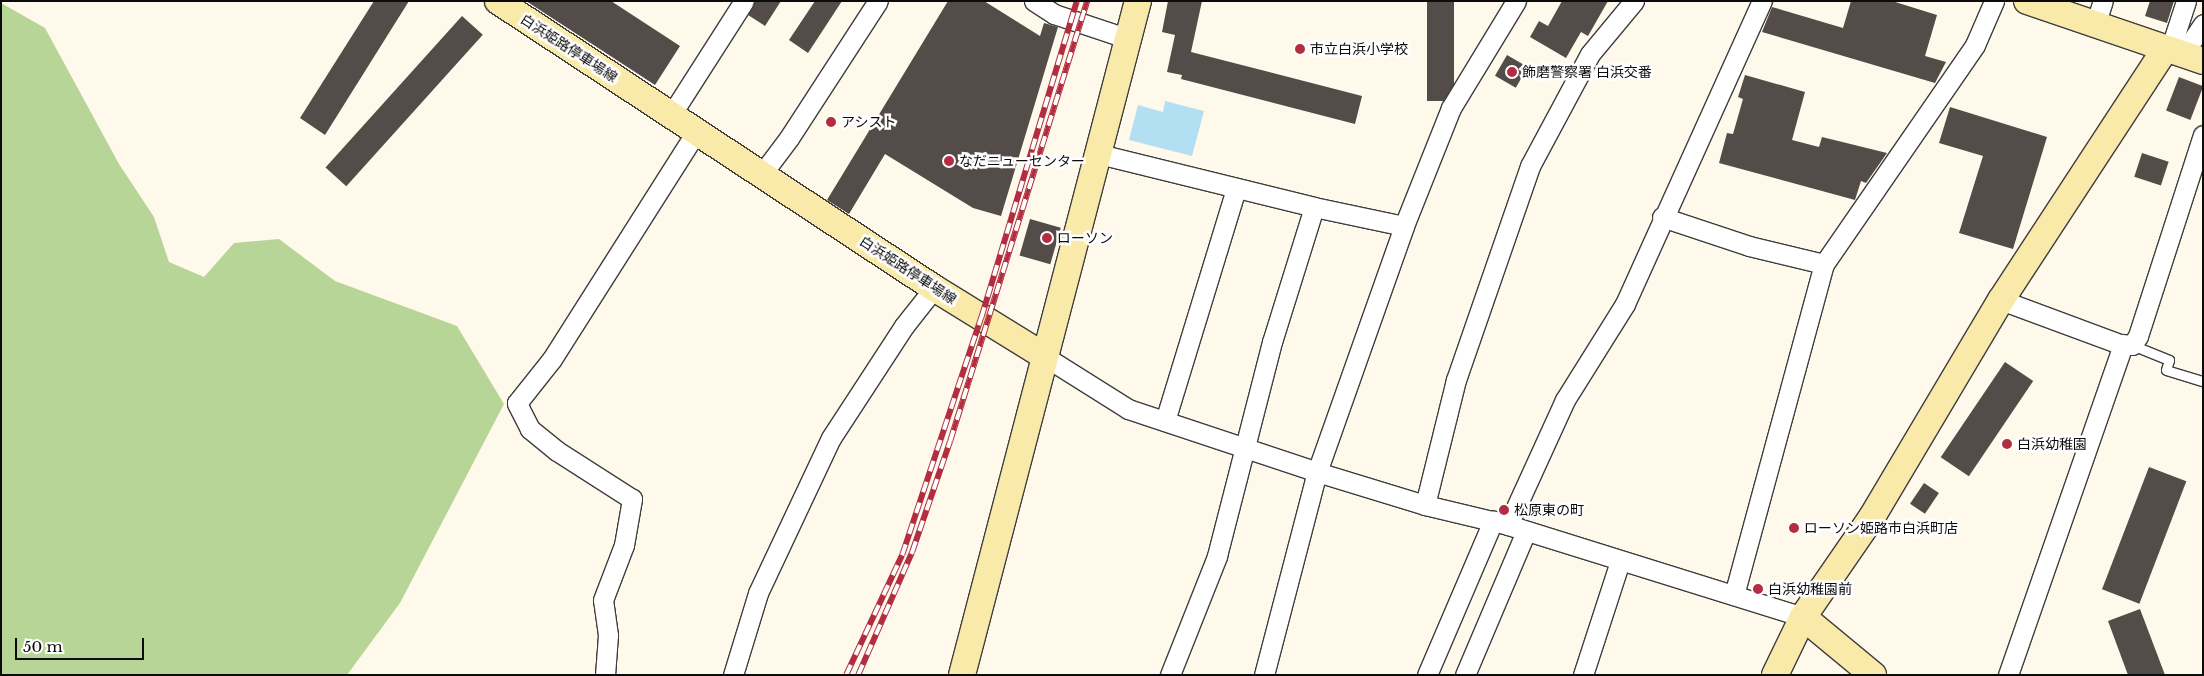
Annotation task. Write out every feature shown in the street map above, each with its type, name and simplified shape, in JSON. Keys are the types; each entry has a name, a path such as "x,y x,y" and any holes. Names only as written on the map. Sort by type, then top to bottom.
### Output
{"street":[{"name":"白浜姫路停車場線","path":"498,1 934,288 1044,356"},
{"path":"671,115 744,1"},
{"path":"762,174 790,138 878,1"},
{"path":"1034,1 1057,8 1129,39"},
{"path":"962,675 1138,1"},
{"path":"1264,675 1317,472 1404,226 1452,108 1516,1"},
{"path":"1425,505 1456,380 1530,166 1590,54 1634,1"},
{"path":"1427,675 1509,526 1565,400 1625,304 1662,217 1762,1"},
{"path":"1734,595 1824,264 1975,45 1994,1"},
{"path":"2027,1 2099,13 2180,53"},
{"path":"2180,53 2186,1"},
{"path":"1775,675 1803,617 1872,517 2002,300 2180,53 2203,24"},
{"path":"605,675 608,635 603,600 624,545 632,499 557,451 530,429 517,403 552,359 696,132"},
{"path":"2008,675 2128,344 2138,336 2203,135"},
{"path":"1099,154 1236,189 1404,226"},
{"path":"1165,421 1236,189"},
{"path":"1170,675 1216,556 1272,342 1314,207"},
{"path":"1662,217 1749,246 1824,264"},
{"path":"732,675 758,593 831,438 904,326 934,288"},
{"path":"2002,300 2128,344"},
{"path":"1044,356 1128,409 1317,472 1425,505 1509,526 1803,617 1873,675"},
{"path":"1465,675 1509,526"},
{"path":"1583,675 1620,561"}],"lane":[{"path":"2128,344 2168,360 2166,370 2203,381"}],"green space":[{"path":"1,3 45,28 119,164 154,217 169,262 204,277 234,243 279,239 335,281 457,326 504,404 400,603 347,675 1,675"}],"water":[{"path":"1165,101 1204,111 1192,156 1129,140 1138,105 1163,112"}],"building":[{"path":"374,1 409,1 325,135 300,118"},
{"path":"526,1 611,1 680,46 655,85"},
{"path":"755,1 781,1 765,26 748,15"},
{"path":"815,1 842,1 808,53 789,40"},
{"path":"948,1 984,1 1040,36 1044,23 1058,27 1001,216 973,208 885,154 849,214 827,200"},
{"path":"1168,1 1202,1 1191,52 1362,96 1355,124 1181,79 1182,75 1167,72 1175,35 1162,32"},
{"path":"1427,1 1454,1 1454,101 1427,101"},
{"path":"1562,1 1608,1 1588,36 1581,32 1566,58 1530,37 1539,21 1548,26"},
{"path":"1851,1 1892,1 1937,15 1925,56 1946,62 1935,83 1762,32 1772,7 1843,28"},
{"path":"2150,1 2174,1 2167,23 2145,16"},
{"path":"462,16 483,35 346,186 325,168"},
{"name":"飾磨警察署 白浜交番","path":"1507,55 1528,67 1516,88 1495,76"},
{"path":"1745,75 1805,92 1792,140 1819,147 1822,137 1887,153 1866,183 1861,181 1855,200 1719,163 1727,133 1733,134 1743,99 1738,97"},
{"path":"2179,77 2203,86 2190,120 2166,111"},
{"path":"1950,107 2047,137 2013,249 1959,233 1983,156 1939,143"},
{"path":"2142,153 2169,162 2161,185 2134,177"},
{"path":"1030,219 1061,228 1050,264 1020,256"},
{"path":"2005,362 2033,381 1969,476 1941,457"},
{"path":"2149,467 2186,481 2139,604 2102,589"},
{"path":"1924,483 1939,493 1925,514 1910,504"},
{"path":"2140,609 2165,675 2128,675 2108,621"}],"railway":[{"path":"846,675 902,555 981,318 1077,1"},
{"path":"858,675 912,552 950,441 1087,1"}],"place":[{"name":"市立白浜小学校","path":"1300,49"},
{"name":"飾磨警察署 白浜交番","path":"1512,72"},
{"name":"アシスト","path":"831,122"},
{"name":"なだニューセンター","path":"949,161"},
{"name":"ローソン","path":"1047,238"},
{"name":"白浜幼稚園","path":"2007,444"},
{"name":"松原東の町","path":"1504,510"},
{"name":"ローソン姫路市白浜町店","path":"1794,528"},
{"name":"白浜幼稚園前","path":"1758,589"}]}
